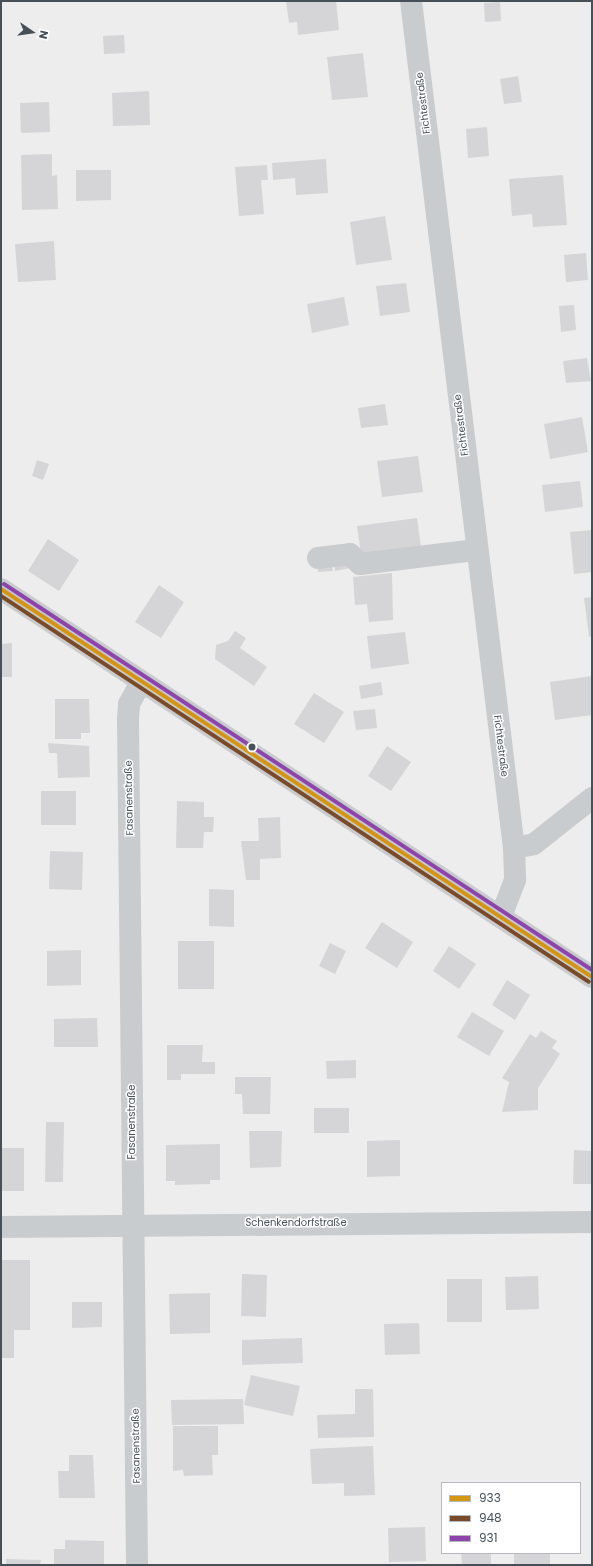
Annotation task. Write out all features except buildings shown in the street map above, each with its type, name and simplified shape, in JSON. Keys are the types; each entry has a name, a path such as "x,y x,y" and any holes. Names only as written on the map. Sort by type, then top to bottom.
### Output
{"street":[{"name":"Fichtestraße","path":"411,1 476,550 514,848 515,880 501,917"},
{"path":"318,558 350,554 360,564 476,550"},
{"path":"1,589 592,977"},
{"name":"Fasanenstraße","path":"137,1565 128,719 129,704 141,682"},
{"path":"514,848 534,844 592,798"},
{"name":"Schenkendorfstraße","path":"1,1227 133,1224 592,1222"}],"transit line":[{"name":"931","path":"4,584 592,970"},
{"name":"933","path":"1,589 592,977"},
{"name":"948","path":"1,596 589,982"}]}
